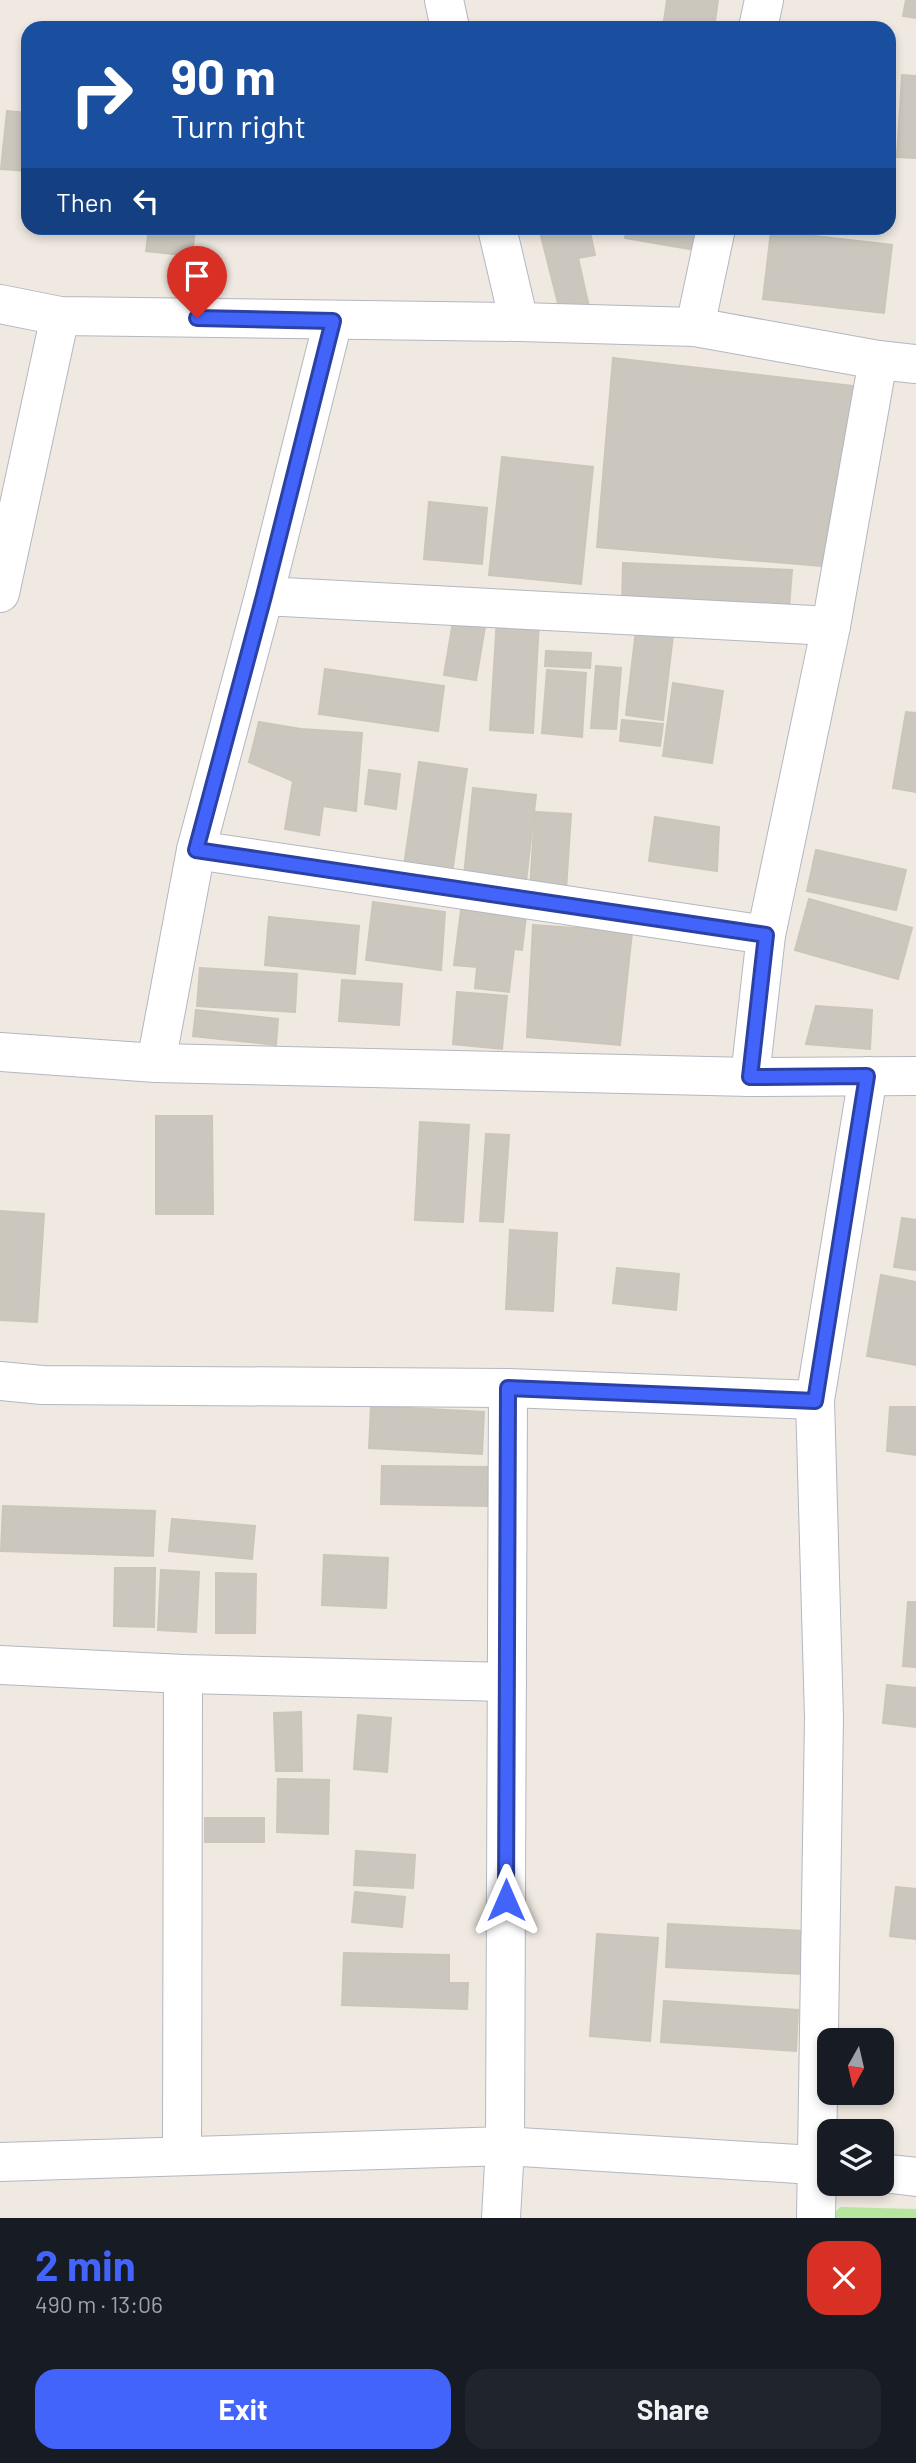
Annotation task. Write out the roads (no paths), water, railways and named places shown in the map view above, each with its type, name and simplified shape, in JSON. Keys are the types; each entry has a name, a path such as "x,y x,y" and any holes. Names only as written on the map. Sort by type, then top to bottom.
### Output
{"street":[{"path":"443,0 448,21"},
{"path":"760,21 764,0"},
{"path":"499,235 519,322"},
{"path":"695,327 715,235"},
{"path":"0,304 61,316 695,327 878,360 916,364"},
{"path":"0,593 61,316"},
{"path":"156,1063 196,850 264,596 333,321"},
{"path":"750,1077 766,935 831,626 878,360"},
{"path":"264,596 831,626"},
{"path":"196,850 766,935"},
{"path":"0,1052 156,1063 750,1077 916,1076"},
{"path":"823,2119 824,1718 815,1401 867,1076"},
{"path":"0,1381 42,1385 508,1388 815,1401"},
{"path":"501,2218 505,2146 508,1388"},
{"path":"0,1665 183,1674 507,1682"},
{"path":"182,2156 183,1674"},
{"path":"0,2162 505,2146 817,2165"},
{"path":"894,2174 916,2177"},
{"path":"816,2218 819,2196"}]}
